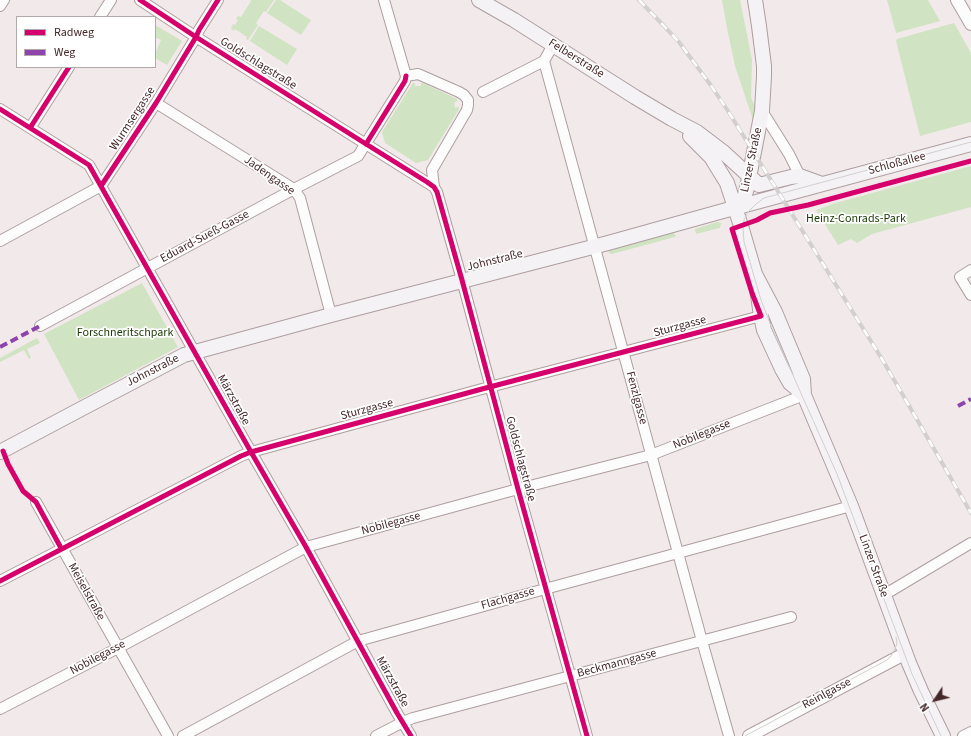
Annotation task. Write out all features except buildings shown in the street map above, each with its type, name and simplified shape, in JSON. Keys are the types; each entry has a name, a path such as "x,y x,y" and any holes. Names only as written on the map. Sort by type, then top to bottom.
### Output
{"main road":[{"name":"Felberstraße","path":"479,0 635,97 697,132 722,151 750,177"},
{"name":"Linzer Straße","path":"754,0 764,66 762,111 750,177 744,198 735,208 755,274 764,329 790,383 804,395"},
{"name":"Felberstraße","path":"672,119 711,157 727,183 735,208"},
{"name":"Schloßallee","path":"735,208 971,144"},
{"path":"750,177 759,185 800,176 822,184"},
{"name":"Johnstraße","path":"0,452 184,355 331,314 735,208"},
{"name":"Linzer Straße","path":"755,274 775,312 803,379 804,395 851,506 921,691 943,736"}],"street":[{"path":"0,6 4,0"},
{"path":"101,16 111,0"},
{"name":"Goldschlagstraße","path":"140,0 434,187"},
{"name":"Wurmsergasse","path":"0,241 101,186 156,103 218,0"},
{"path":"384,0 406,76"},
{"path":"957,0 971,24"},
{"path":"483,92 544,60 553,45"},
{"name":"Fenzlgasse","path":"544,60 728,736"},
{"path":"30,128 68,68"},
{"name":"Goldschlagstraße","path":"406,76 418,74 459,92 468,100 467,110 433,166 432,173 434,187 437,192 462,280 545,589 587,736"},
{"name":"Eduard-Sueß-Gasse","path":"40,326 358,156 405,81 406,76"},
{"name":"Jadengasse","path":"156,103 294,189 300,198 331,314"},
{"name":"Märzstraße","path":"0,109 89,165 306,547 411,736"},
{"name":"Linzer Straße","path":"762,111 789,154 800,176"},
{"path":"971,270 960,277 971,295"},
{"name":"Sturzgasse","path":"0,581 251,452 490,386 761,316"},
{"name":"Nobilegasse","path":"0,709 118,648 306,547 518,489 651,455 804,395"},
{"name":"Meiselstraße","path":"36,502 168,736"},
{"name":"Flachgasse","path":"183,736 358,641 851,506"},
{"path":"884,595 971,543"},
{"name":"Beckmanngasse","path":"376,736 403,722 421,716 791,617"},
{"name":"Reinlgasse","path":"749,736 906,653"},
{"path":"963,736 971,732"}],"green space":[{"path":"250,0 274,0 256,23 258,25 248,40 246,39 247,37 235,29 234,31 231,29 233,24 235,25 238,20 236,19 238,16 241,17 251,1"},
{"path":"276,0 280,0 311,20 301,35 267,13"},
{"path":"722,0 740,0 752,60 751,98 756,110 753,120 735,66"},
{"path":"887,0 928,0 940,21 896,33"},
{"path":"954,23 971,53 971,122 920,136 896,41 897,39"},
{"path":"157,26 182,41 167,65 156,59 156,52 161,40 156,38"},
{"path":"259,26 297,49 287,65 250,41"},
{"path":"413,83 415,83 415,86 421,86 421,83 423,83 457,99 454,103 455,108 459,107 428,160 416,163 385,143 382,132"},
{"name":"Heinz-Conrads-Park","path":"971,166 971,207 872,234 857,243 851,239 838,245 816,210 832,204"},
{"path":"717,222 721,223 720,228 696,234 695,229"},
{"path":"673,232 676,236 675,237 612,254 609,253 608,250"},
{"name":"Forschneritschpark","path":"142,283 178,347 79,400 44,334"},
{"path":"37,338 40,343 27,349 31,358 29,359 24,350 0,362 0,358"}],"tram line":[{"path":"941,736 912,674 837,474 771,326 761,300 744,242 743,228 744,220 748,212 764,198 971,142"},
{"path":"745,736 887,660 895,649 897,643 896,637"}],"railway":[{"path":"639,0 679,42 728,111 882,359 971,513"}],"marked path":[{"path":"0,347 40,326"},
{"path":"958,406 971,399"}],"cycle path":[{"path":"140,0 434,187 437,192 462,280 518,489 587,736"},
{"path":"101,186 156,103 218,0"},
{"path":"30,128 68,68"},
{"path":"366,144 405,81 406,76"},
{"path":"0,109 89,165 306,547 411,736"},
{"path":"0,581 251,452 482,389 761,316 752,293 732,229 757,220 770,213 808,205 971,161"},
{"path":"3,451 8,464 23,491 36,502 61,548"}]}
